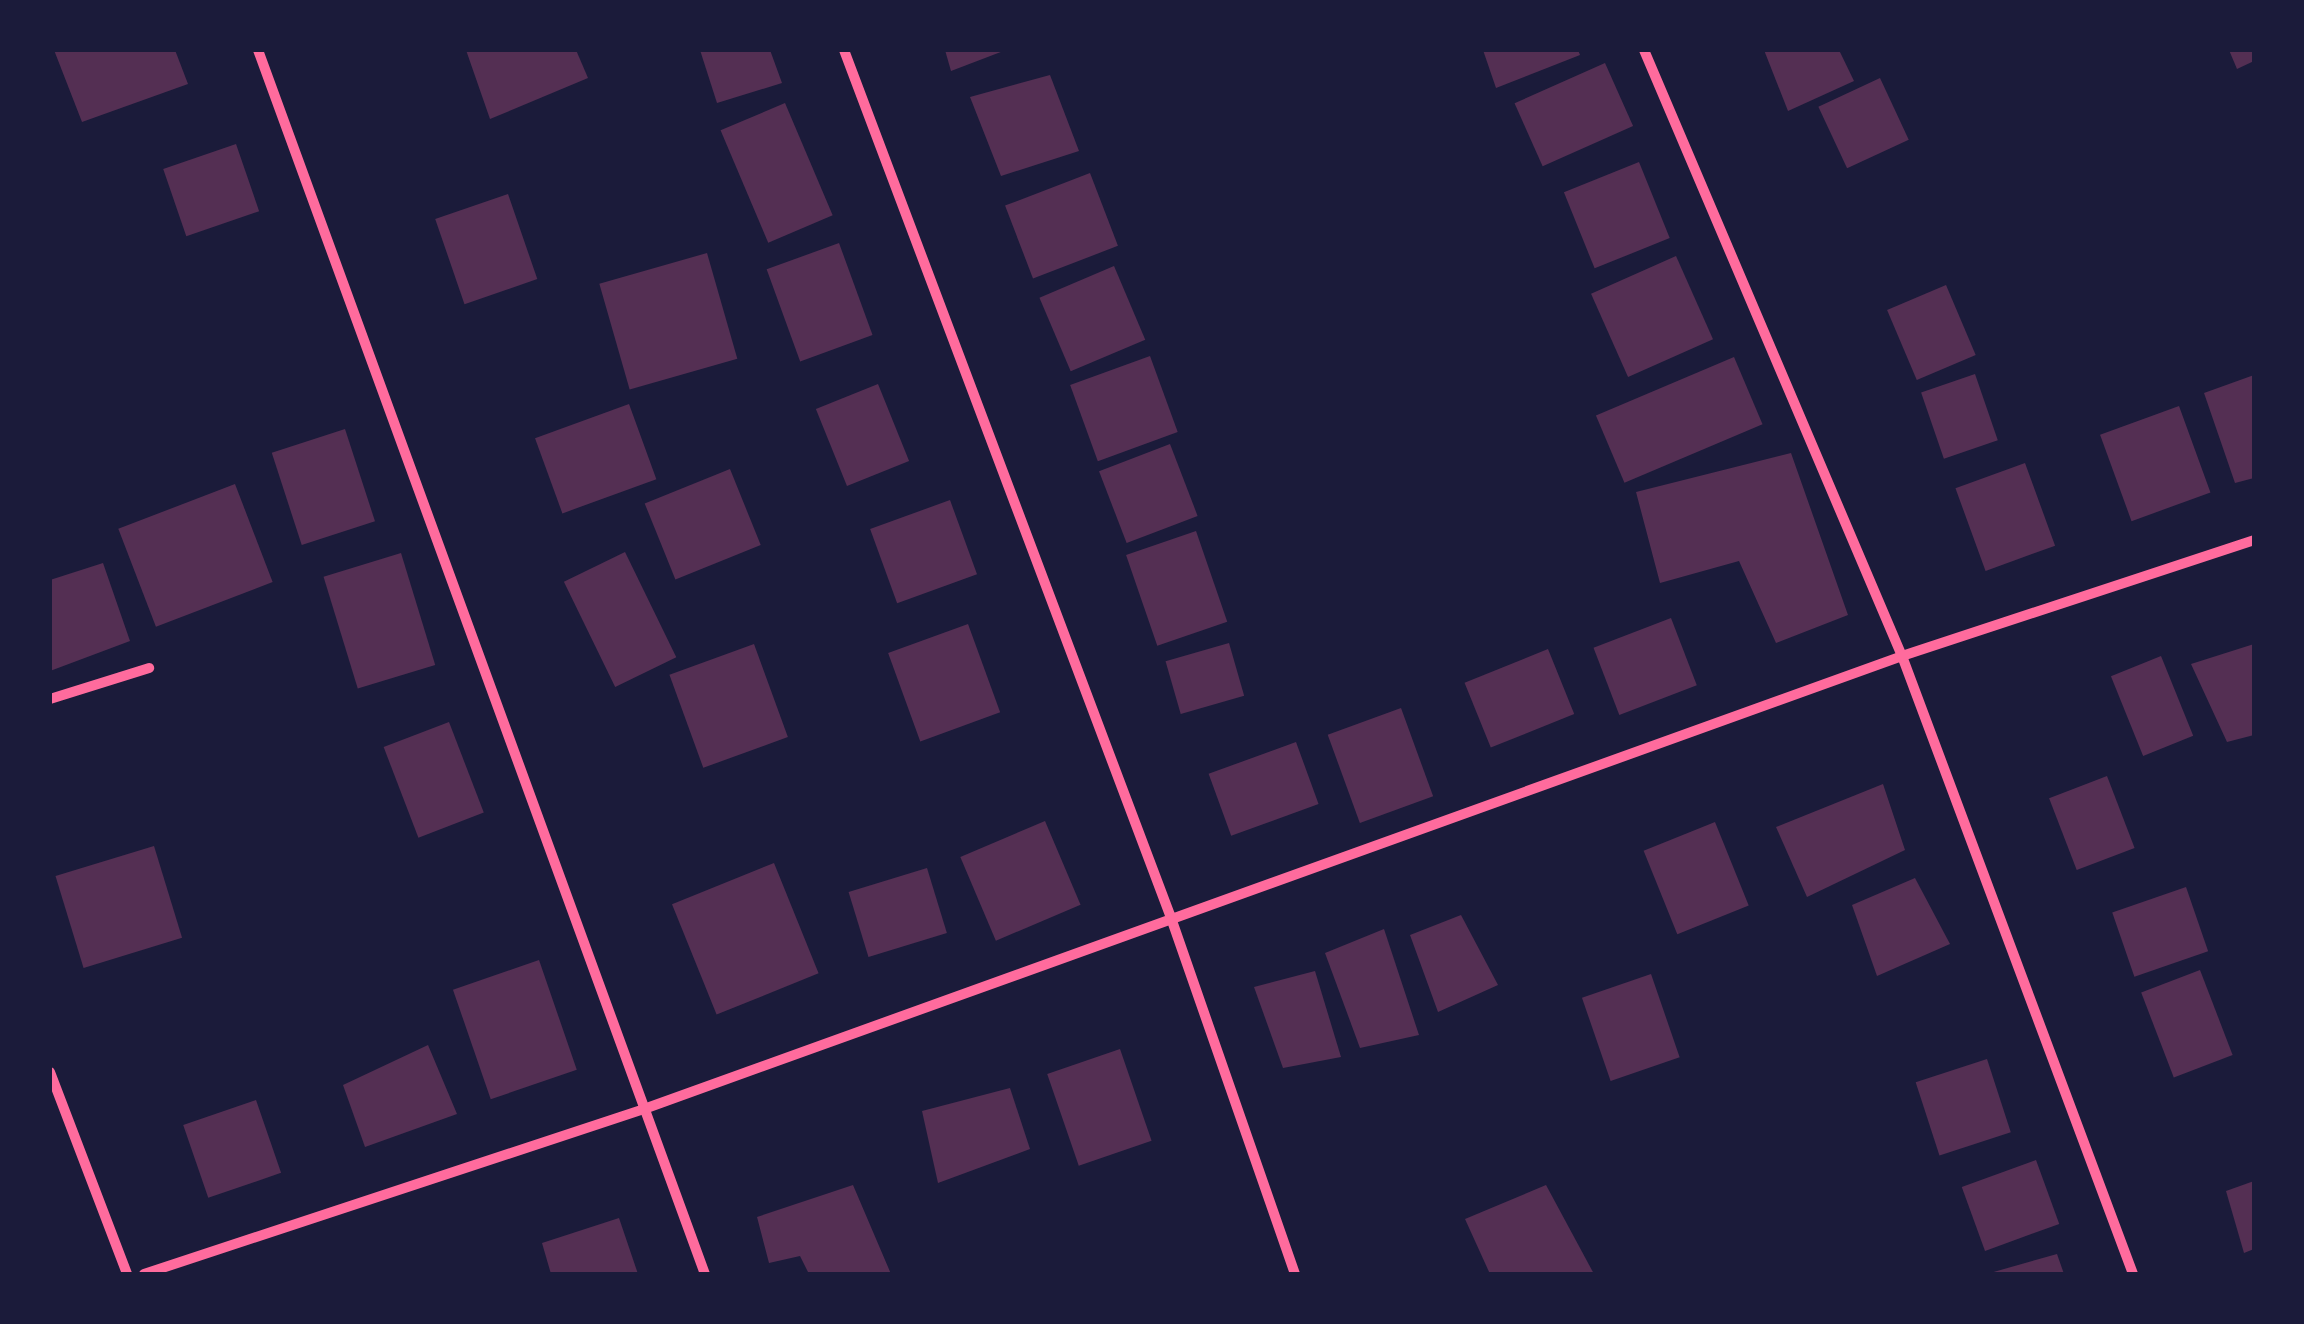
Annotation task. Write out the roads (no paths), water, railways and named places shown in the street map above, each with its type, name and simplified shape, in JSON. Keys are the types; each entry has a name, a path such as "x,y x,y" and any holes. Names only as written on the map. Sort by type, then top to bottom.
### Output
{"street":[{"path":"258,50 705,1274"},
{"path":"844,50 1170,915 1294,1274"},
{"path":"1644,50 1902,656 2133,1274"},
{"path":"144,1274 644,1109 1170,915 1902,656 2254,540"},
{"path":"50,699 149,668"},
{"path":"50,1072 127,1274"}]}
